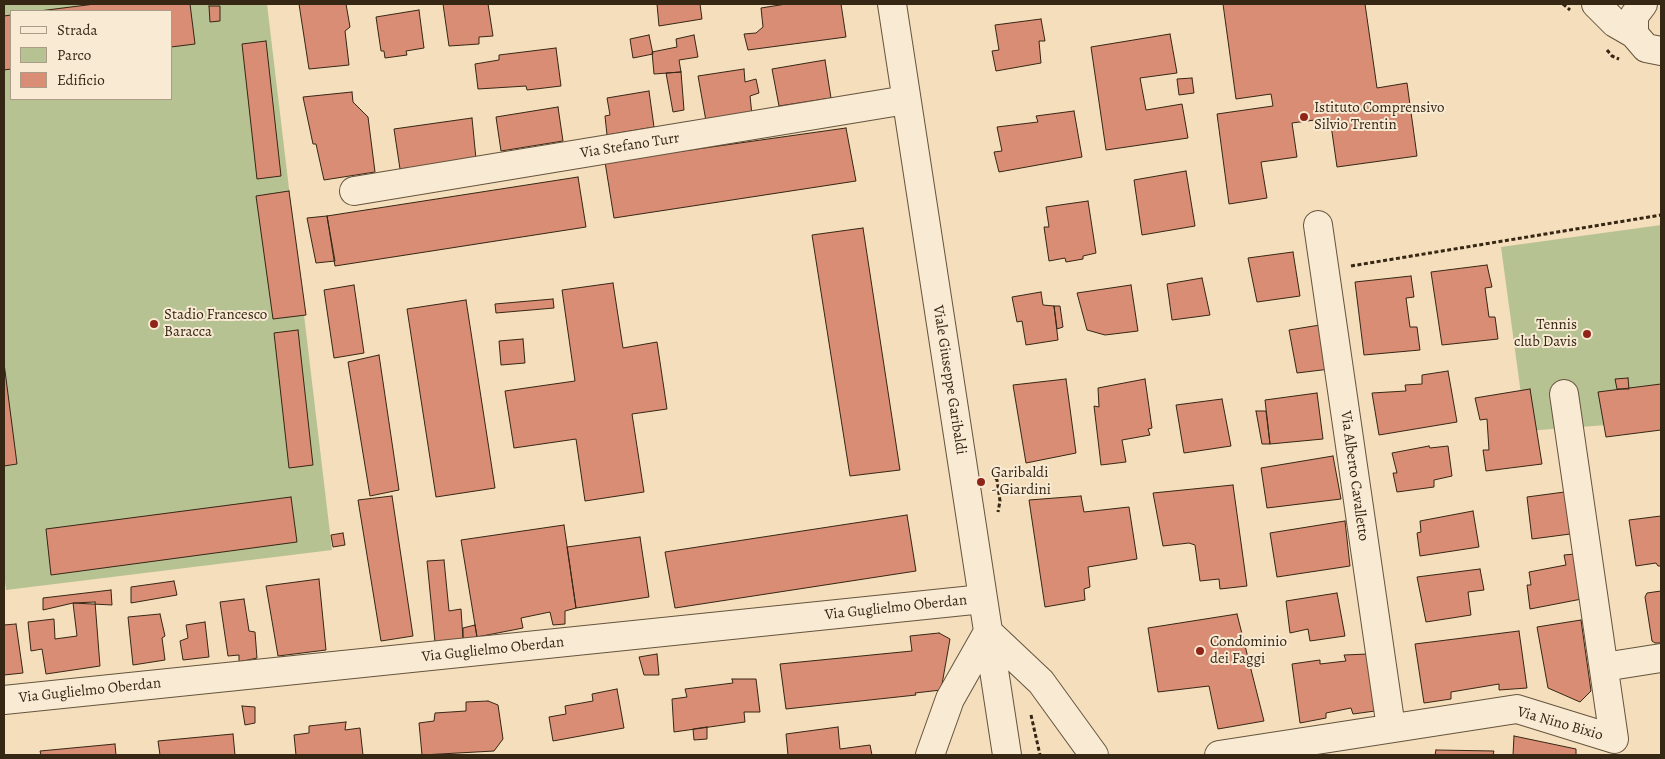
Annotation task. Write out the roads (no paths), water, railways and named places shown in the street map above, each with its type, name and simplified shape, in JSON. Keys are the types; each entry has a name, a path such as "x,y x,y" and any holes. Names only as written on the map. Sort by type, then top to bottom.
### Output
{"street":[{"name":"Viale Giuseppe Garibaldi","path":"892,4 1007,755"},
{"path":"1596,4 1615,23 1634,34 1646,48 1661,52"},
{"path":"1634,34 1634,16 1643,4"},
{"name":"Via Stefano Turr","path":"354,191 906,100"},
{"name":"Via Alberto Cavalletto","path":"1318,225 1391,728"},
{"name":"Via Nino Bixio","path":"1219,755 1517,709 1614,739 1564,394"},
{"name":"Via Guglielmo Oberdan","path":"4,700 983,599"},
{"path":"930,755 950,698 988,632 1041,682 1094,755"},
{"path":"1604,667 1661,658"}],"place":[{"name":"Istituto Comprensivo Silvio Trentin","path":"1304,117"},
{"name":"Stadio Francesco Baracca","path":"154,324"},
{"name":"Tennis club Davis","path":"1587,334"},
{"name":"Garibaldi - Giardini","path":"981,482"},
{"name":"Condominio dei Faggi","path":"1200,651"}]}
